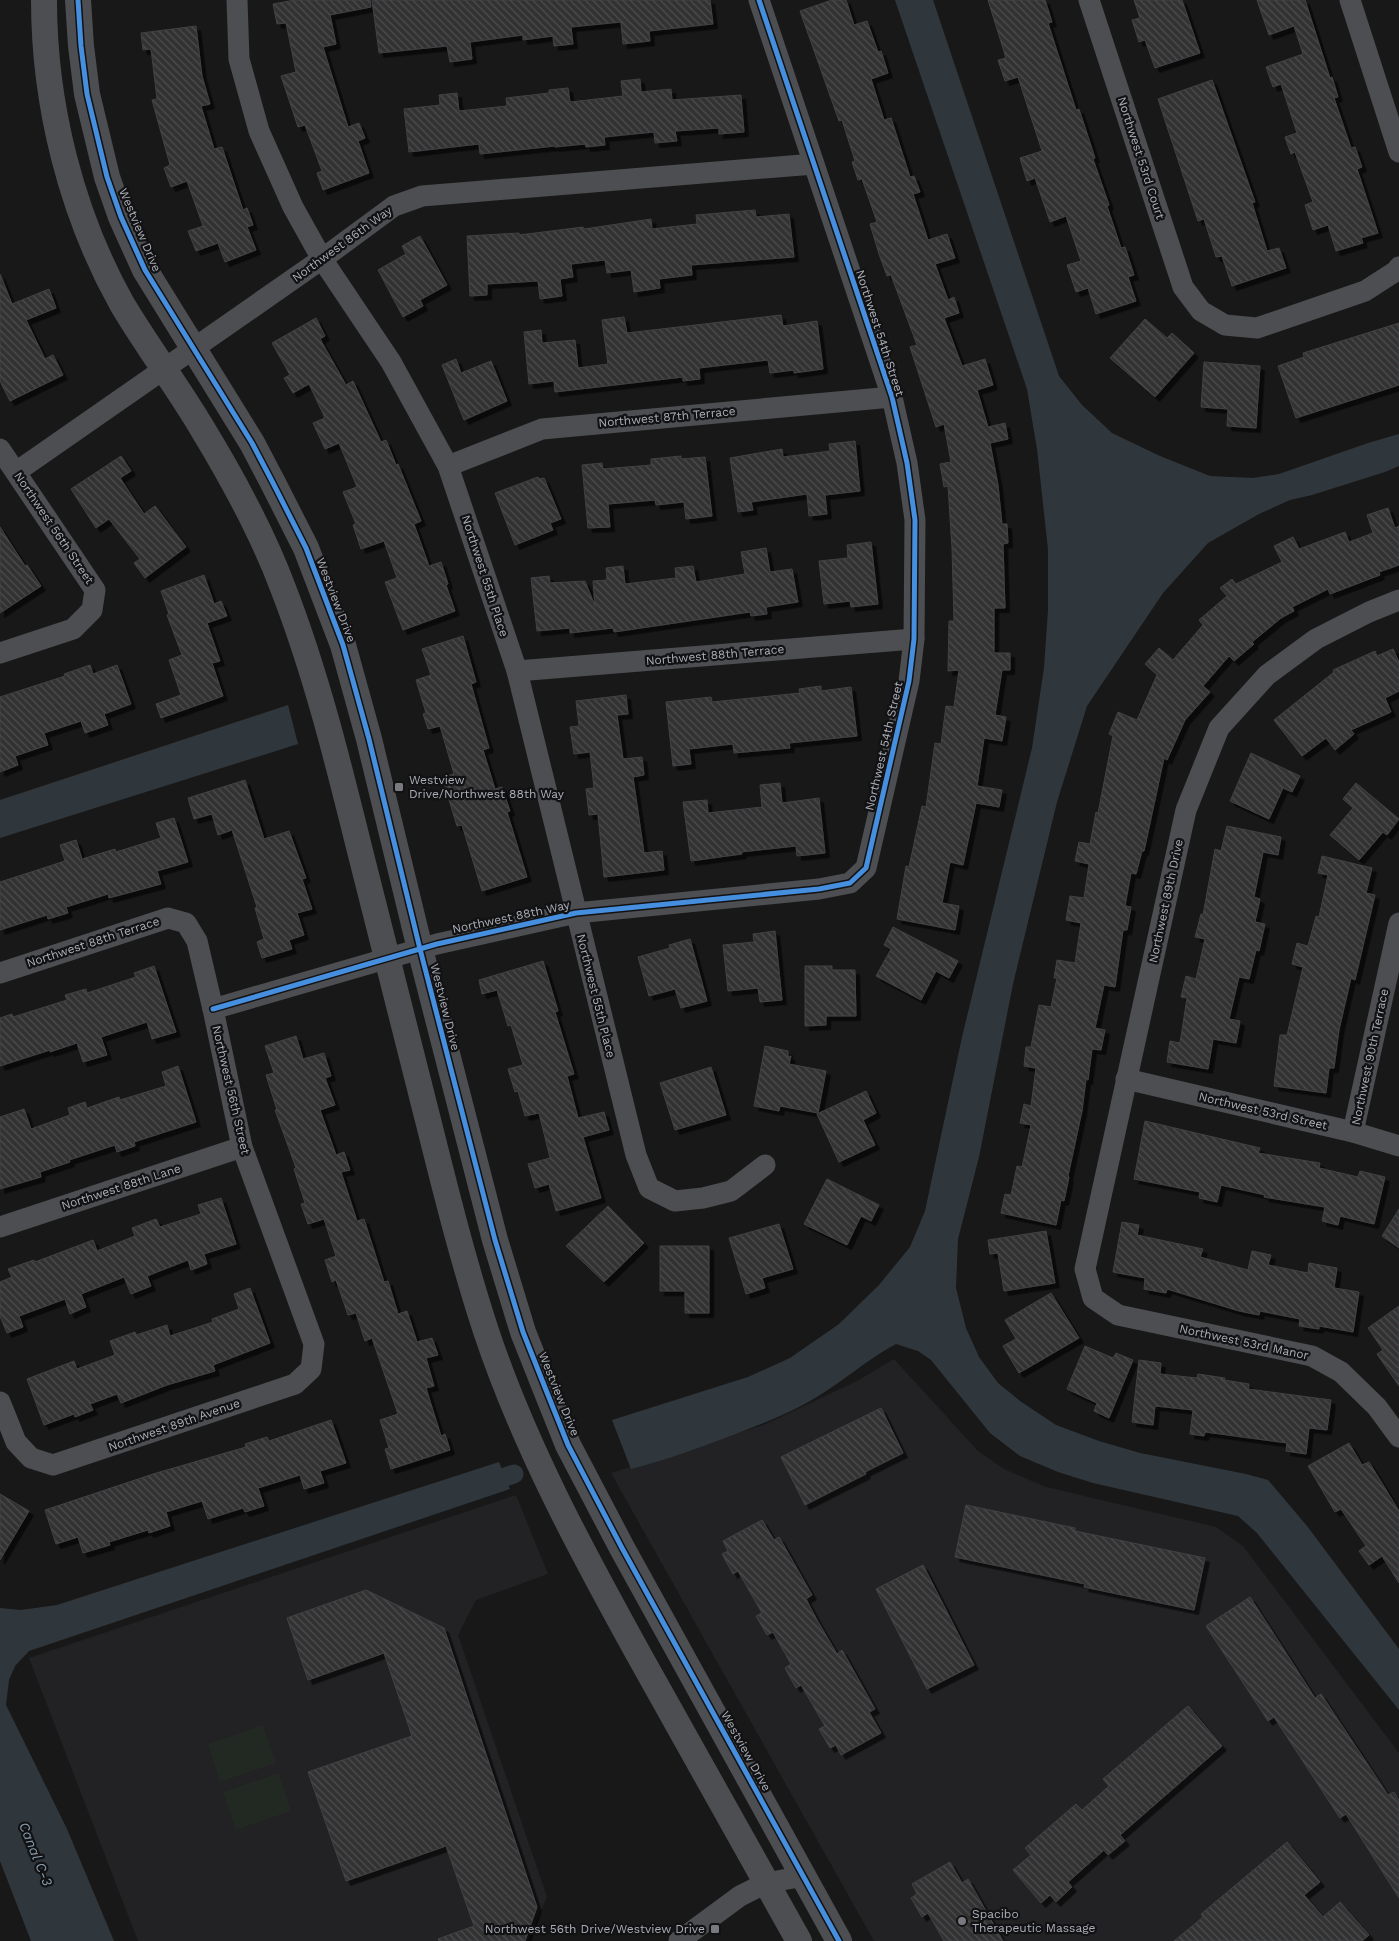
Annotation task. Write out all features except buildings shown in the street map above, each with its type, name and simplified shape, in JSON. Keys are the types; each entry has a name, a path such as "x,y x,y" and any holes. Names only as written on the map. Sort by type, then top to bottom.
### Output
{"street":[{"path":"44,0 44,35 56,117 73,188 87,228 121,302 202,427 236,487 284,588 306,647 470,1282 488,1337 524,1430 547,1482 590,1566 799,1941"},
{"name":"Westview Drive","path":"78,0 87,94 107,177 121,217 145,270 252,443 273,483 306,548 343,645 369,739 420,949 504,1274 523,1332 568,1445 622,1548 840,1941"},
{"name":"Northwest 55th Place","path":"237,0 239,58 259,131 293,207 322,259 391,362 448,466 517,671 636,1155 650,1188 675,1201 703,1198 731,1191 765,1165"},
{"name":"Northwest 54th Street","path":"759,0 892,397 907,463 915,520 914,639 909,682 866,868 850,883"},
{"name":"Northwest 53rd Court","path":"1089,0 1183,287 1201,312 1225,325 1257,328 1365,291 1396,271 1399,267"},
{"path":"1350,0 1399,152"},
{"name":"Northwest 86th Way","path":"16,472 322,259 394,206 422,196 814,164"},
{"name":"Northwest 87th Terrace","path":"448,466 542,429 892,397"},
{"name":"Northwest 56th Street","path":"0,449 95,590 92,610 73,629 0,653"},
{"name":"Northwest 89th Drive","path":"1093,1298 1085,1269 1126,1079 1186,810 1219,728 1267,675 1316,639 1369,612 1399,600"},
{"name":"Northwest 88th Terrace","path":"517,671 914,639"},
{"name":"Northwest 88th Way","path":"213,1009 438,944 576,913 819,889 850,883"},
{"name":"Northwest 88th Terrace","path":"0,972 168,918 186,923"},
{"name":"Northwest 56th Street","path":"186,923 197,941 242,1147 314,1344 311,1369"},
{"name":"Northwest 90th Terrace","path":"1353,1132 1399,923"},
{"name":"Northwest 53rd Street","path":"1126,1079 1353,1132 1399,1146"},
{"name":"Northwest 88th Lane","path":"0,1227 242,1147"},
{"name":"Northwest 53rd Manor","path":"1093,1298 1118,1315 1312,1356 1341,1372 1377,1407 1399,1437"},
{"name":"Northwest 89th Avenue","path":"0,1402 16,1442 31,1458 52,1465 295,1384 311,1369"},
{"path":"766,1883 790,1852"},
{"path":"679,1941 740,1896 766,1883 804,1876"}],"shaded area":[{"path":"894,1359 978,1451 1004,1469 1046,1487 1216,1527 1243,1546 1399,1753 1399,1941 874,1941 611,1473 766,1424 859,1380"},
{"path":"516,1495 548,1574 476,1600 458,1635 547,1897 528,1941 138,1941 29,1658"},
{"path":"263,1725 276,1763 220,1782 208,1744"},
{"path":"279,1773 291,1811 236,1830 223,1792"}],"water":[{"path":"895,0 933,0 1059,376 1082,405 1112,433 1160,456 1210,476 1253,478 1279,474 1399,434 1399,466 1312,495 1290,500 1259,514 1208,543 1163,593 1087,706 1057,802 1013,984 979,1157 958,1239 956,1288 966,1328 979,1357 998,1383 1020,1401 1056,1425 1099,1441 1140,1453 1268,1480 1307,1526 1399,1649 1399,1710 1257,1533 1238,1516 1093,1483 1058,1472 1020,1456 990,1433 931,1360 918,1351 896,1344 821,1394 791,1411 708,1445 631,1469 612,1420 748,1377 790,1358 839,1324 879,1285 910,1247 925,1211 962,1037 1032,748 1044,668 1048,610 1048,549 1037,449 1027,389"},
{"path":"288,705 298,744 0,838 0,800"},
{"name":"Canal C-3","path":"499,1462 510,1489 29,1651 15,1666 9,1680 6,1705 67,1829 114,1941 31,1941 0,1861 0,1608 21,1610 57,1605"}],"waterway":[{"path":"481,1485 514,1474"}],"cycle path":[{"path":"78,0 87,94 107,177 121,217 145,270 252,443 273,483 306,548 343,645 369,739 420,949 495,1240 523,1332 568,1445 622,1548 839,1941"},
{"path":"213,1009 437,944 576,913 819,889 850,883 866,868 909,681 914,639 915,520 907,463 892,397 759,0"}],"place":[{"name":"Westview Drive/Northwest 88th Way","path":"399,787"},
{"name":"Spacibo Therapeutic Massage","path":"962,1921"},
{"name":"Northwest 56th Drive/Westview Drive","path":"715,1929"}]}
